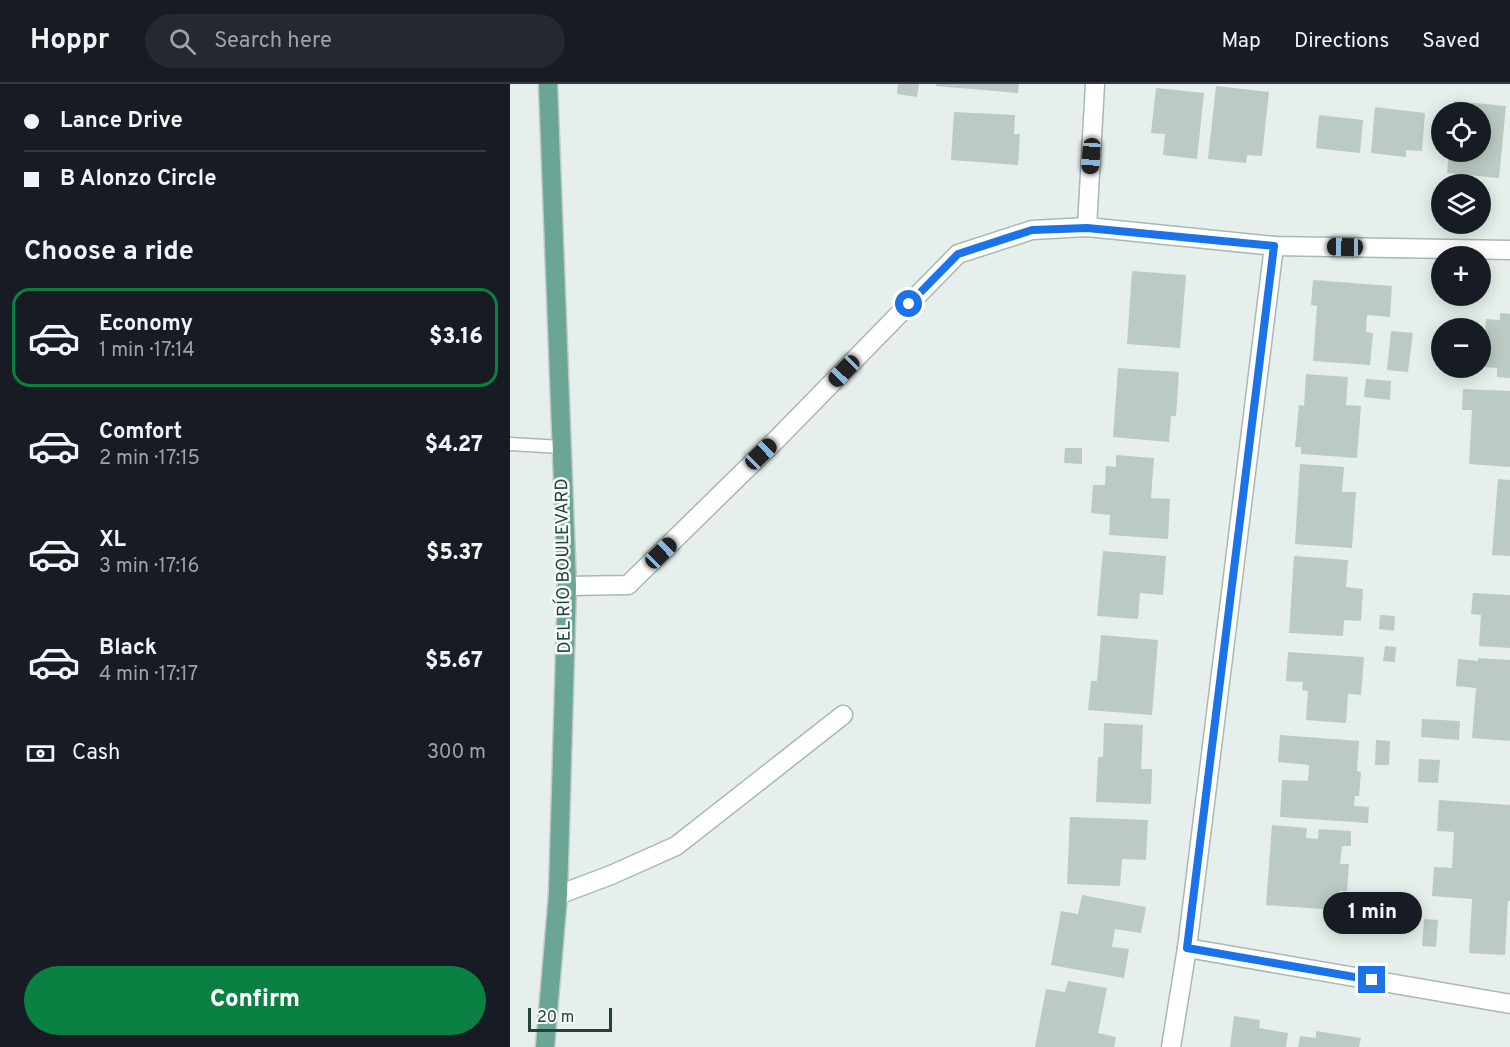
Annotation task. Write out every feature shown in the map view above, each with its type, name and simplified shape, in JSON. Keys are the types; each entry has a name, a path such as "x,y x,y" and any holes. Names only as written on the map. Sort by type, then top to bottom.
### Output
{"main road":[{"name":"DEL RÍO BOULEVARD","path":"545,1047 558,895 567,586 548,84"}],"street":[{"path":"1087,228 1095,84"},
{"path":"567,586 628,585 778,438 958,254 1032,230 1087,228 1274,246 1510,250"},
{"path":"1171,1047 1187,948 1274,246"},
{"path":"558,895 611,875 676,846 843,715"},
{"path":"1187,948 1510,1004"}],"lane":[{"path":"510,444 562,447"}],"building":[{"path":"898,84 919,84 917,97 897,94"},
{"path":"936,84 1019,84 1018,93 936,86"},
{"path":"1216,86 1269,92 1262,156 1247,155 1246,163 1208,159"},
{"path":"1156,88 1204,93 1197,159 1163,155 1165,134 1151,133"},
{"path":"1491,105 1506,106 1499,178 1491,177 1491,174 1447,173 1448,162 1491,162"},
{"path":"1375,107 1425,113 1422,151 1406,150 1406,157 1371,153"},
{"path":"954,112 1015,115 1014,134 1020,134 1018,165 951,160"},
{"path":"1319,115 1363,120 1360,153 1316,148"},
{"path":"1132,271 1186,275 1180,348 1127,344"},
{"path":"1313,280 1392,286 1390,317 1367,315 1366,332 1373,333 1370,365 1313,361 1317,306 1311,305"},
{"path":"1500,313 1510,314 1510,378 1497,377 1497,368 1491,368 1491,319 1500,320"},
{"path":"1391,331 1413,333 1408,372 1387,370"},
{"path":"1118,368 1179,372 1176,416 1171,416 1169,442 1113,437"},
{"path":"1306,374 1348,377 1346,405 1361,406 1357,458 1301,454 1301,447 1295,447 1299,405 1304,406"},
{"path":"1366,379 1391,381 1390,400 1364,397"},
{"path":"1463,389 1510,391 1510,467 1469,464 1472,410 1462,410"},
{"path":"1065,448 1082,448 1082,464 1064,463"},
{"path":"1116,455 1154,458 1151,498 1170,499 1168,539 1109,535 1110,515 1091,513 1093,485 1105,485 1106,466 1116,467"},
{"path":"1300,464 1344,467 1342,492 1356,492 1352,548 1295,544"},
{"path":"1498,479 1510,480 1510,556 1492,555"},
{"path":"1103,551 1166,556 1163,595 1140,593 1138,619 1097,616"},
{"path":"1294,556 1348,560 1346,587 1363,589 1361,621 1344,620 1343,636 1289,633"},
{"path":"1473,593 1510,595 1510,648 1479,646 1481,615 1471,614"},
{"path":"1380,615 1395,616 1394,631 1379,629"},
{"path":"1101,635 1158,640 1152,715 1088,710 1091,681 1097,681"},
{"path":"1385,646 1396,647 1395,662 1383,661"},
{"path":"1288,652 1364,657 1361,695 1348,694 1346,723 1306,720 1308,691 1302,690 1303,682 1286,681"},
{"path":"1478,658 1510,660 1510,741 1472,738 1476,688 1456,686 1458,659 1478,661"},
{"path":"1422,719 1460,721 1459,740 1421,737"},
{"path":"1104,723 1143,725 1141,769 1152,769 1151,804 1096,802 1098,757 1103,757"},
{"path":"1280,735 1359,741 1357,771 1361,772 1359,796 1355,796 1354,806 1369,807 1368,823 1280,817 1282,780 1308,781 1309,765 1278,762"},
{"path":"1376,740 1390,741 1389,765 1375,765"},
{"path":"1419,759 1440,760 1438,783 1418,782"},
{"path":"1439,800 1510,805 1510,901 1508,901 1505,955 1469,953 1472,899 1432,896 1434,867 1452,868 1454,832 1437,831"},
{"path":"1070,817 1148,820 1146,860 1122,859 1120,886 1067,884"},
{"path":"1272,825 1307,828 1306,838 1318,839 1319,829 1351,831 1351,846 1342,846 1340,864 1349,864 1347,891 1339,891 1337,910 1266,905"},
{"path":"1082,895 1146,907 1141,933 1115,929 1112,947 1129,949 1124,978 1051,965 1061,911 1078,914"},
{"path":"1424,919 1438,920 1436,947 1422,946"},
{"path":"1068,981 1107,988 1098,1033 1116,1037 1114,1047 1035,1047 1046,989 1065,992"},
{"path":"1234,1016 1260,1020 1259,1028 1288,1033 1286,1047 1230,1047"},
{"path":"1316,1031 1361,1038 1359,1047 1298,1047 1300,1036 1316,1038"}],"route":[{"path":"909,304 958,254 1032,230 1087,228 1274,246 1187,948 1372,980"}]}
